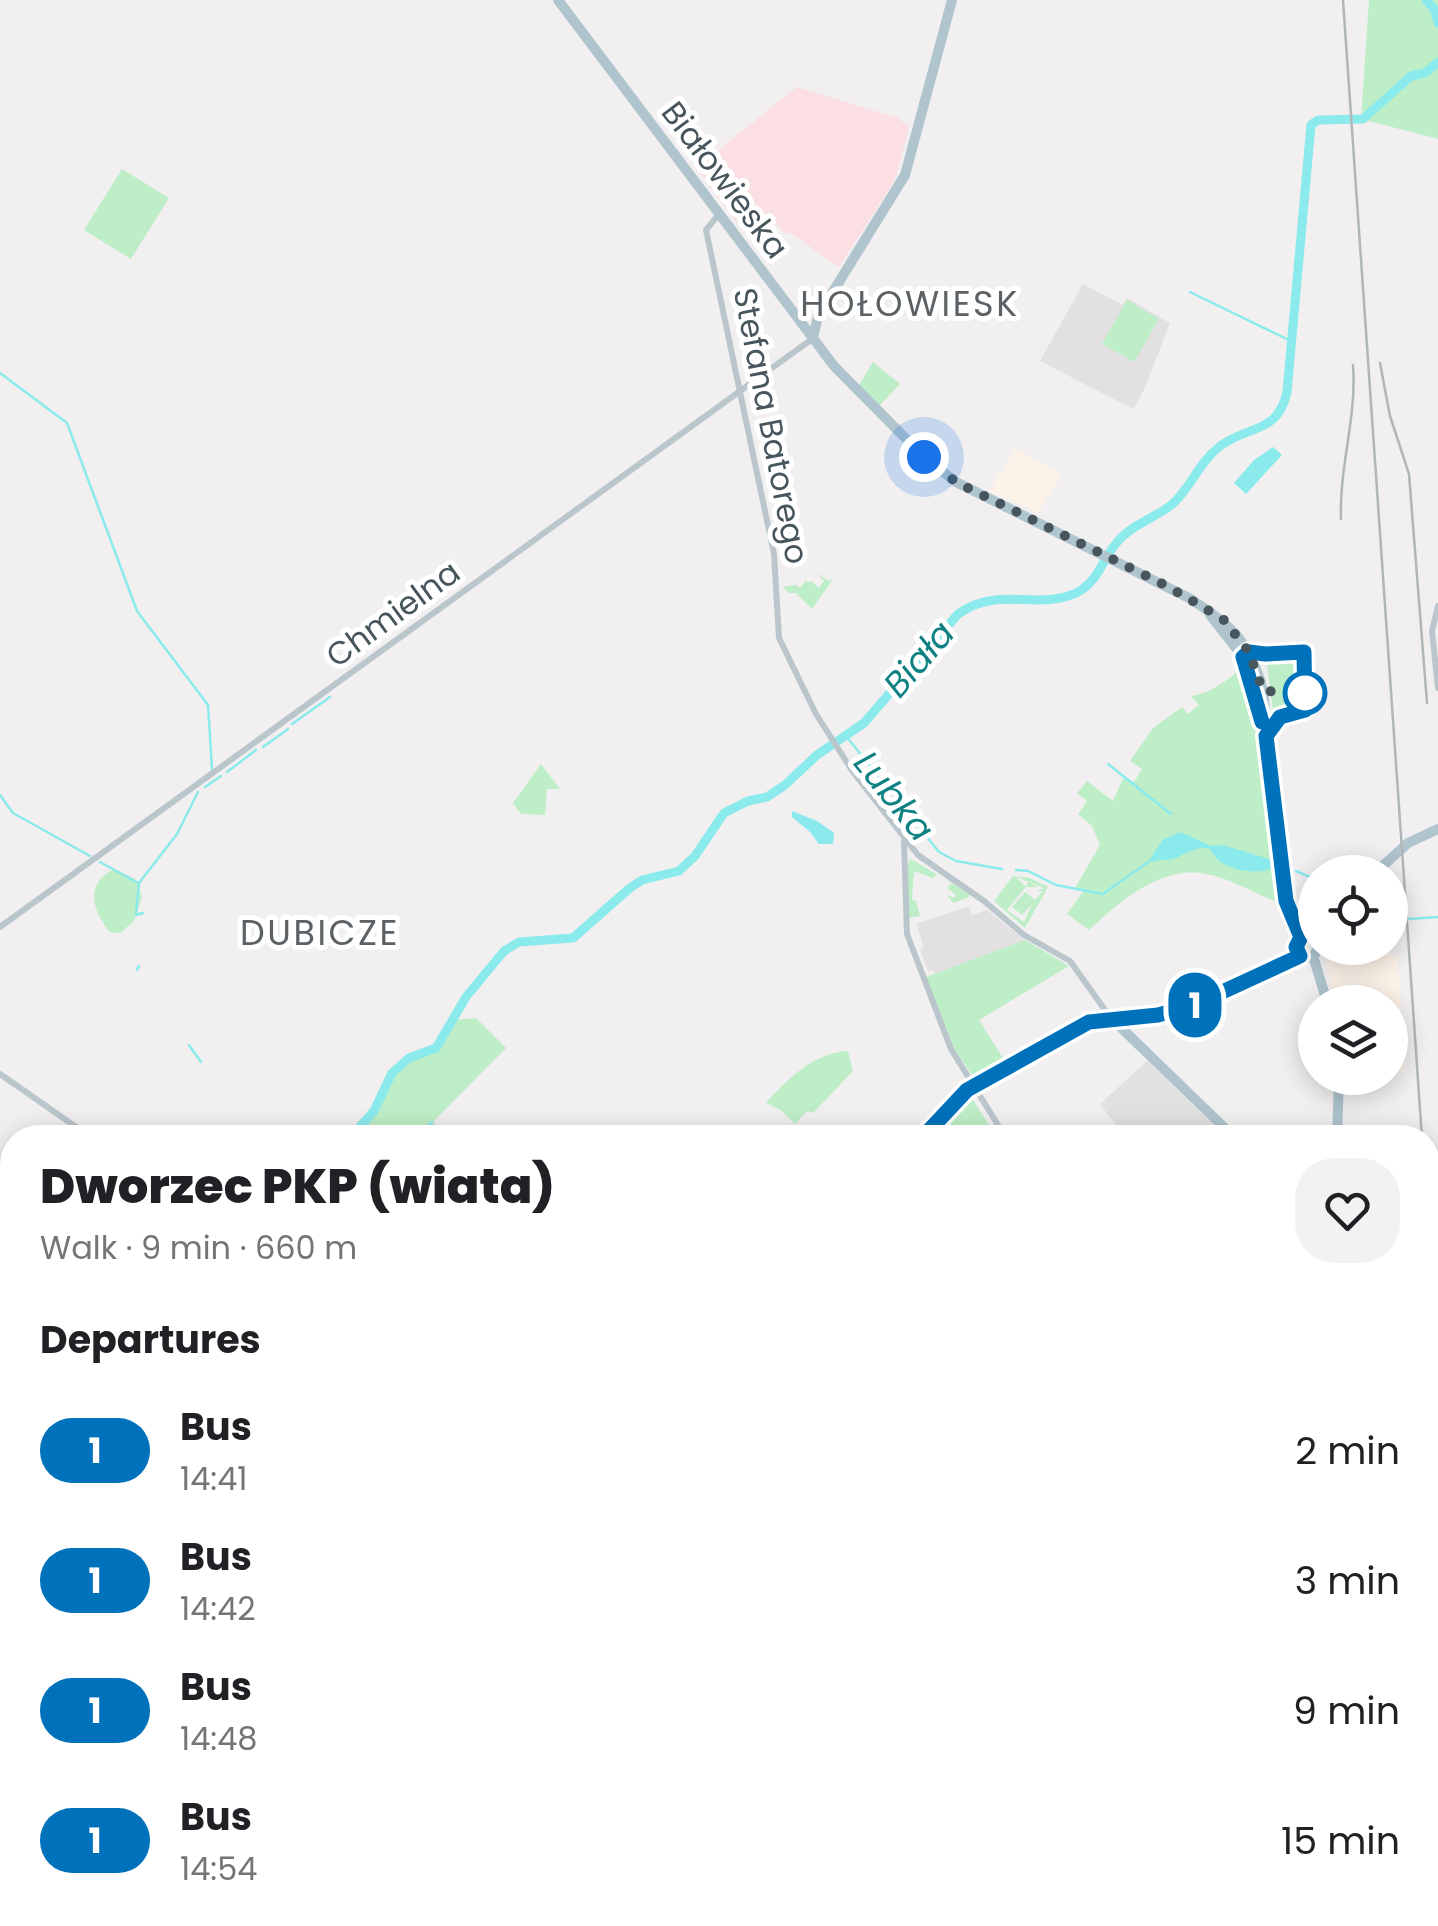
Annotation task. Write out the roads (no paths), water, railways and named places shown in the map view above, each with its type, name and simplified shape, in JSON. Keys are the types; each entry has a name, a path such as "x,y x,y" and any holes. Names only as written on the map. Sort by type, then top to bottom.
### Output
{"main road":[{"name":"Białowieska","path":"558,0 856,391 940,470 1203,606 1234,631 1254,660 1263,691 1286,888 1298,919"},
{"path":"814,338 818,316 905,175 952,0"},
{"path":"800,320 818,316"},
{"path":"1395,855 1408,843 1438,828"},
{"path":"935,1125 974,1086 1089,1022 1158,1015 1194,1005 1298,952"},
{"path":"1111,1018 1222,1125"},
{"path":"1337,1125 1338,1095"}],"street":[{"name":"Stefana Batorego","path":"721,217 708,236 774,554 780,638 829,735 904,840"},
{"name":"Chmielna","path":"0,928 814,338"},
{"path":"1438,606 1432,631 1438,688"},
{"path":"904,840 918,855 1024,934 1070,962 1111,1018"},
{"path":"904,840 907,934 951,1049 998,1125"},
{"path":"905,860 918,855"},
{"path":"0,1074 73,1125"}],"water":[{"path":"1273,447 1282,455 1246,494 1234,483 1254,460"},
{"path":"792,811 834,833 833,844 819,844 792,817"},
{"path":"1181,832 1211,846 1223,845 1266,858 1272,861 1273,868 1237,869 1223,864 1208,848 1152,862 1150,859 1163,839"}],"waterway":[{"name":"Biała","path":"1426,0 1438,23"},
{"name":"Biała","path":"361,1125 374,1111 392,1073 409,1058 436,1048 466,997 504,951 519,942 573,938 642,880 679,871 695,856 724,813 767,797 817,755 864,723 958,614 988,601 1046,600 1076,593 1096,576 1119,540 1177,499 1212,453 1276,416 1287,392 1311,125 1318,120 1363,119 1411,76 1425,73 1438,62"},
{"path":"1190,292 1291,341"},
{"path":"0,373 67,423 137,611 208,705 212,769"},
{"path":"292,724 330,697"},
{"path":"263,747 288,729"},
{"name":"Lubka","path":"846,736 939,852 956,861 1002,869"},
{"path":"227,772 256,750"},
{"path":"1108,764 1171,814"},
{"path":"205,787 221,776"},
{"path":"143,913 136,915 139,883 177,834 198,792"},
{"path":"0,795 13,813 90,856"},
{"name":"Lubka","path":"1016,870 1028,871 1056,885 1103,894 1151,860"},
{"path":"100,862 138,883"},
{"name":"Lubka","path":"1409,919 1438,917"},
{"path":"137,970 139,966"},
{"path":"189,1045 201,1062"},
{"path":"429,1125 432,1122"}],"railway":[{"path":"1343,0 1421,1125"},
{"path":"1380,363 1390,416 1409,474 1427,703"},
{"path":"1341,519 1353,404 1353,365"}],"district":[{"name":"HOŁOWIESK","path":"910,304"},
{"name":"DUBICZE","path":"320,933"}]}
